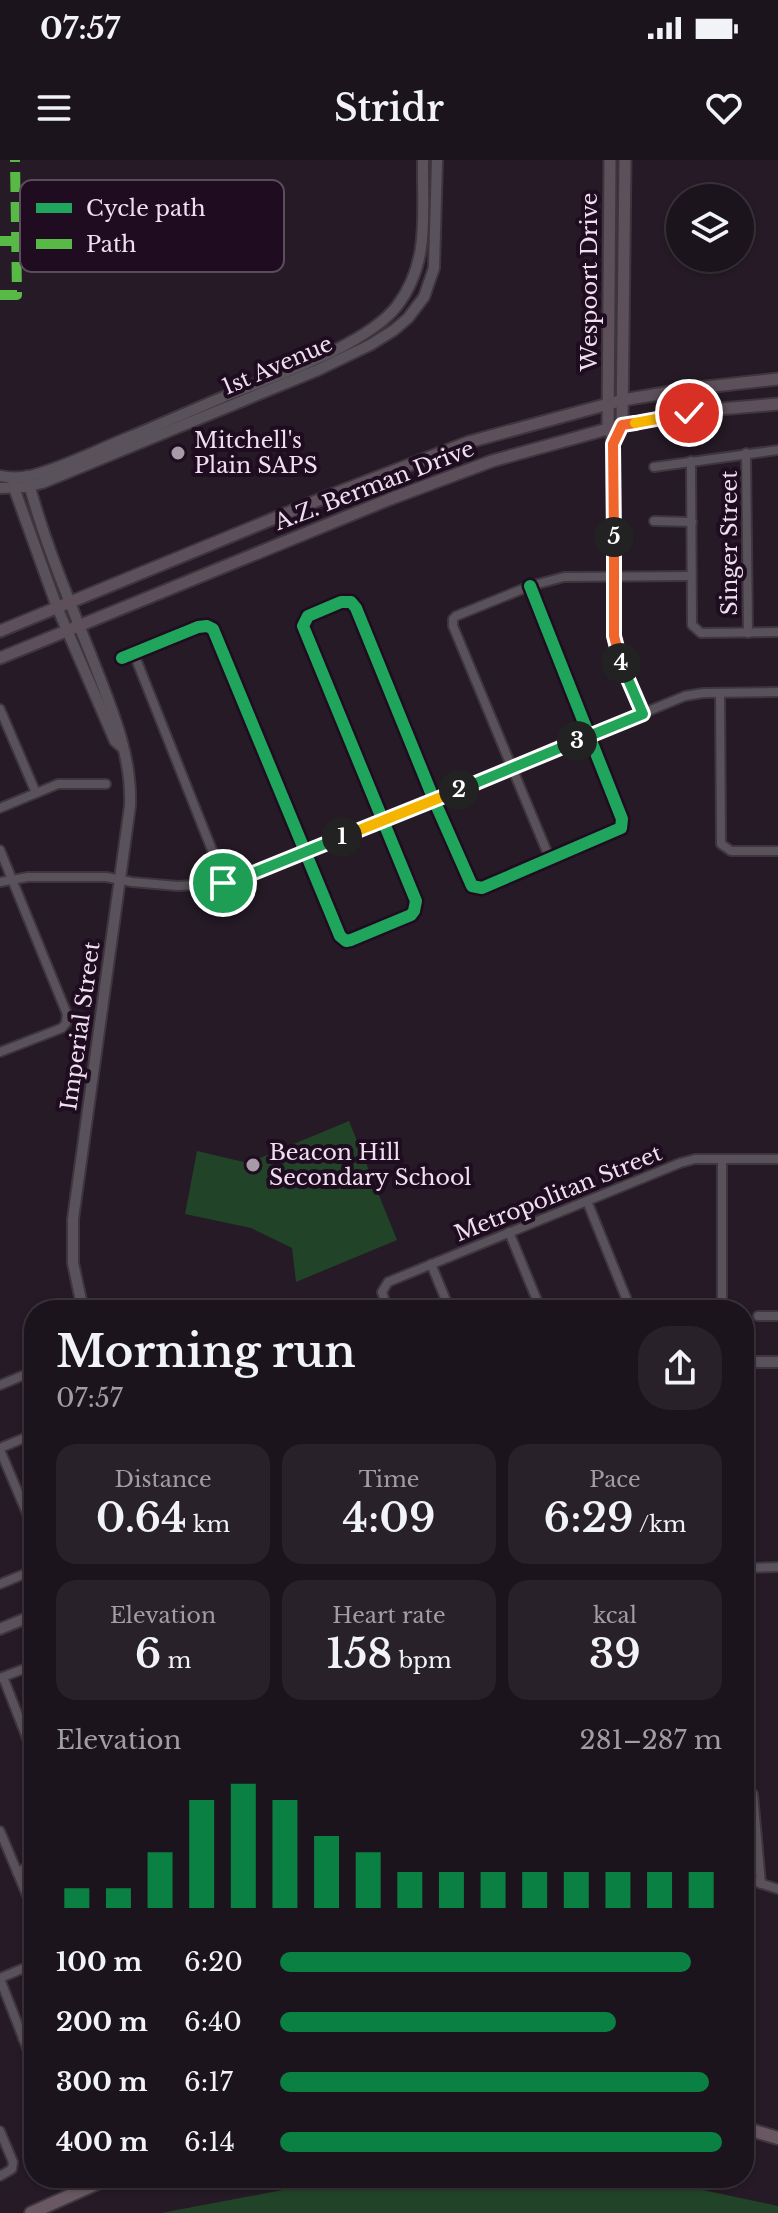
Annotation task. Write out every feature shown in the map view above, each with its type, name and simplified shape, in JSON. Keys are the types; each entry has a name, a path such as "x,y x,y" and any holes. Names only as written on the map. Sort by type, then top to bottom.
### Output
{"main road":[{"name":"Wespoort Drive","path":"608,429 610,160"},
{"name":"Wespoort Drive","path":"622,425 625,160"},
{"name":"A.Z. Berman Drive","path":"0,631 439,452 623,400 778,379"},
{"name":"A.Z. Berman Drive","path":"0,658 446,477 517,453 622,425 718,408 778,404"},
{"path":"754,2131 778,2138"},
{"path":"31,2213 87,2188"}],"street":[{"name":"1st Avenue","path":"0,488 8,481 29,481 218,412 358,351 389,334 418,306 434,268 437,160"},
{"path":"423,161 444,160"},
{"name":"1st Avenue","path":"29,481 307,363 380,323 391,314 409,288 421,259 423,161"},
{"path":"409,288 425,294"},
{"path":"613,444 622,425"},
{"path":"608,429 613,444 614,636 620,660 643,714"},
{"path":"654,467 778,450"},
{"name":"Singer Street","path":"746,453 748,633"},
{"path":"691,461 692,625 701,633 778,632"},
{"name":"Imperial Street","path":"8,481 57,607 115,741 123,748"},
{"name":"Imperial Street","path":"29,481 122,738 129,774 130,792 120,880 73,1219 74,1274 80,1300"},
{"path":"654,521 692,522"},
{"path":"550,859 453,622 456,616 530,586 564,577 691,576"},
{"path":"122,658 202,626 213,629 342,939 351,940 407,918 414,911 416,901 303,626 308,616 341,602 351,602 356,608 472,886 482,888 617,831 622,824 530,586"},
{"path":"134,654 223,883"},
{"path":"0,882 28,877 106,877 178,886 223,883 694,693 778,692"},
{"path":"720,693 721,844 731,851 778,851"},
{"path":"0,709 36,793"},
{"path":"0,808 64,783 106,784"},
{"path":"0,850 67,1014 62,1028 0,1052"},
{"path":"722,1159 722,1300"},
{"name":"Metropolitan Street","path":"385,1300 382,1292 386,1283 688,1160 778,1159"},
{"path":"587,1201 627,1300"},
{"path":"509,1232 537,1300"},
{"path":"431,1264 446,1300"},
{"path":"758,1316 778,1316"},
{"path":"754,1362 778,1362"},
{"path":"0,1385 24,1375"},
{"path":"24,1438 0,1449 24,1506"},
{"path":"754,1568 778,1567"},
{"path":"0,1584 24,1574"},
{"path":"0,1629 24,1619"},
{"path":"24,1669 1,1678 24,1732"},
{"path":"754,1805 761,1884"},
{"path":"0,1831 24,1888"},
{"path":"17,1872 24,1869"},
{"path":"754,1882 778,1889"},
{"path":"23,2039 0,1979 24,1968"},
{"path":"0,2131 13,2162 12,2169 0,2176"}],"green space":[{"path":"349,1121 397,1240 296,1282 292,1248 251,1228 185,1214 197,1151 248,1163"},
{"path":"293,2188 693,2188 778,2206 778,2213 161,2213"}],"marked path":[{"path":"0,295 17,295 15,160"},
{"path":"0,241 17,241"}],"cycle path":[{"path":"122,658 198,627 213,629 340,936 346,941 411,915 416,901 303,626 308,616 341,602 351,602 356,608 472,886 482,888 621,828 622,819 530,586"}],"place":[{"name":"Mitchell's Plain SAPS","path":"178,453"},
{"name":"Beacon Hill Secondary School","path":"253,1165"}],"route":[{"path":"223,883 643,714 620,660 614,636 613,444 622,425 689,413"}]}
